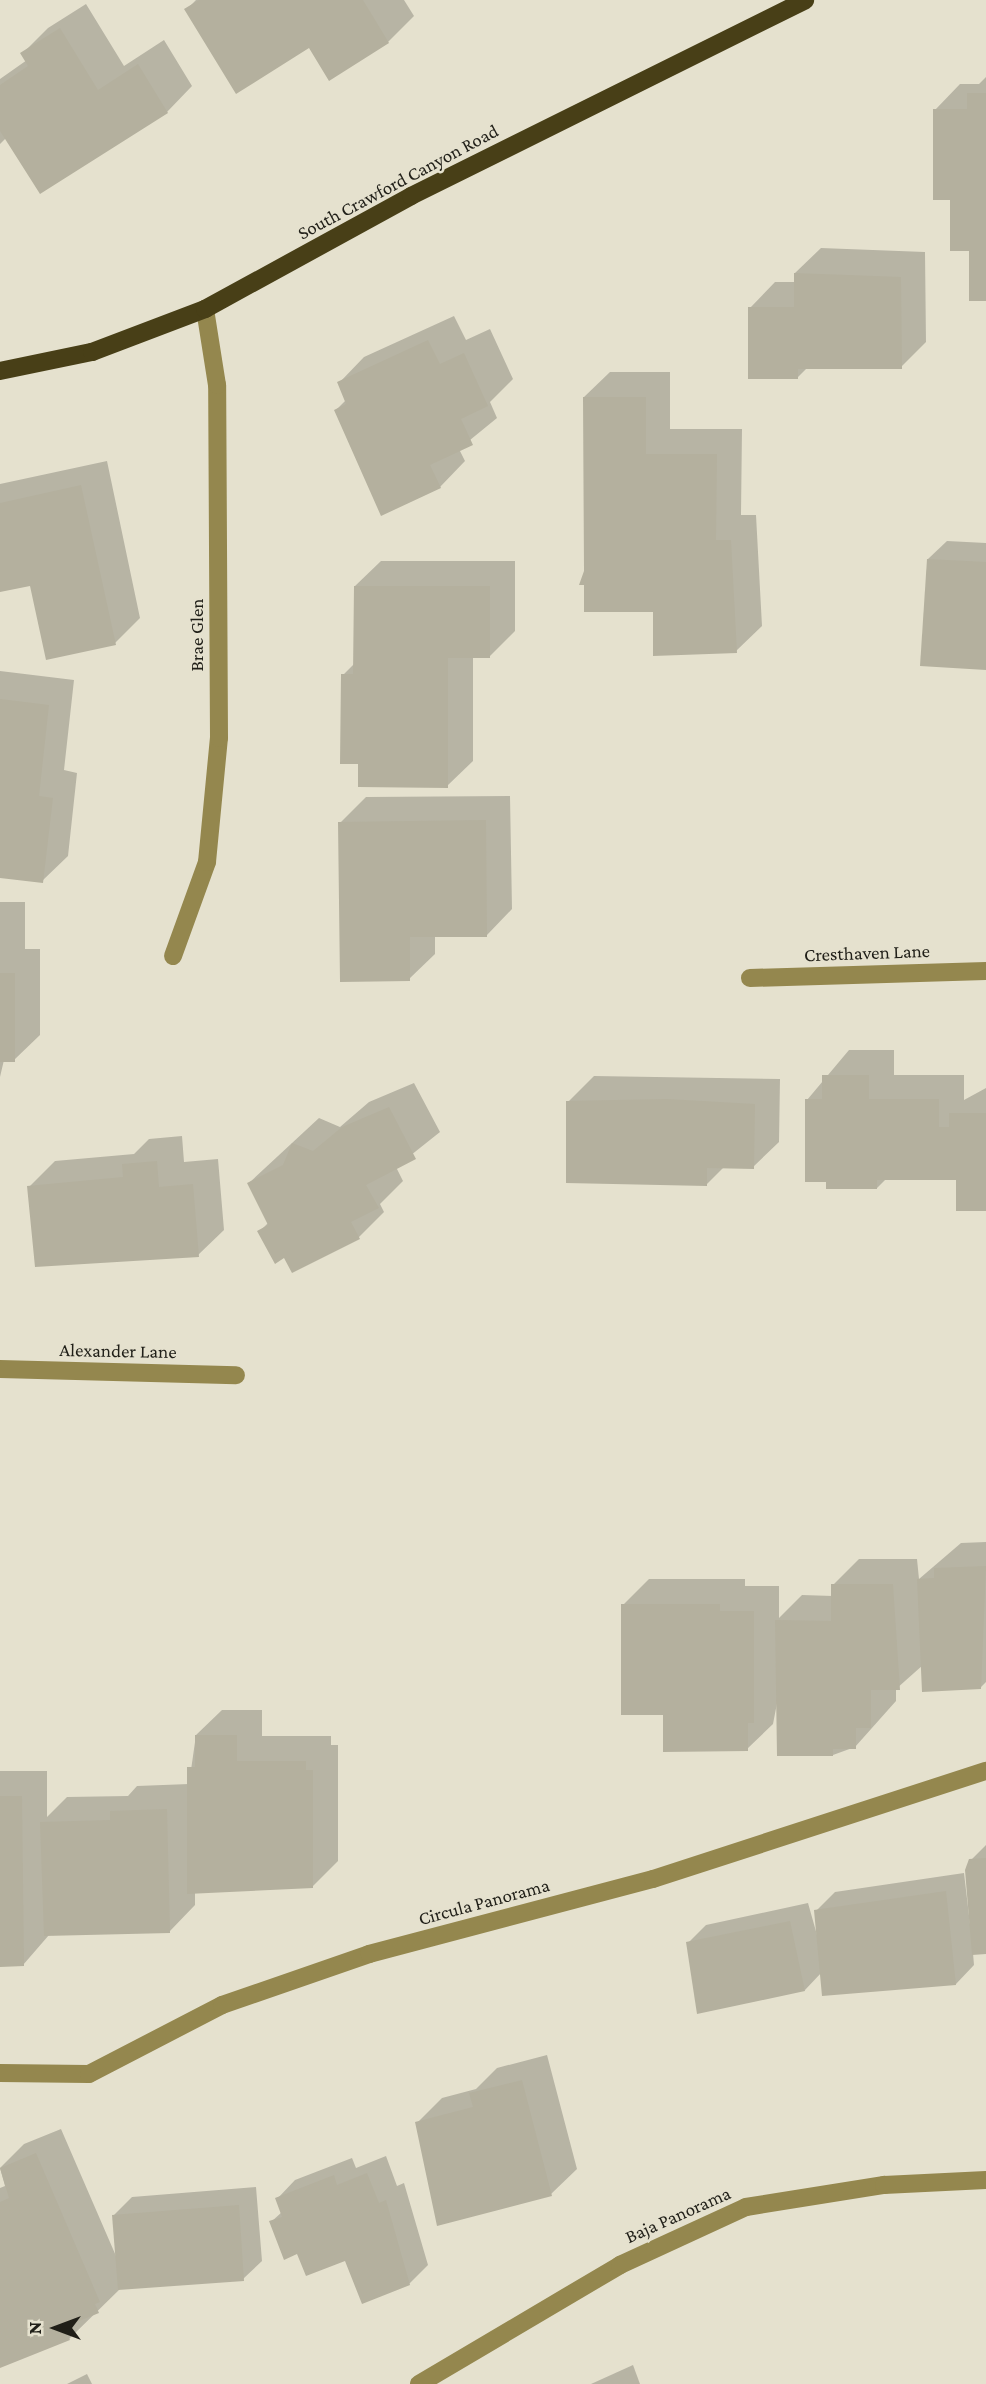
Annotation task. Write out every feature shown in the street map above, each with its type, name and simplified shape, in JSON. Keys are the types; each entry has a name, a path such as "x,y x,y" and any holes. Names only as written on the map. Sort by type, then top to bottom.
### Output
{"main road":[{"name":"South Crawford Canyon Road","path":"0,371 92,352 205,309 411,195 804,0"}],"street":[{"name":"Brae Glen","path":"173,956 207,862 219,738 217,385 205,309"},
{"name":"Cresthaven Lane","path":"750,978 986,971"},
{"name":"Alexander Lane","path":"0,1369 236,1375"},
{"name":"Circula Panorama","path":"0,2073 89,2074 222,2006 369,1954 653,1879 986,1770"},
{"name":"Baja Panorama","path":"419,2384 620,2265 734,2211 884,2185 986,2180"}],"building":[{"path":"199,0 363,0 389,43 329,81 309,48 236,94 184,9"},
{"path":"60,28 98,90 138,64 168,113 40,194 0,131 0,85 28,66 20,53"},
{"path":"967,93 986,93 986,301 969,301 969,251 950,251 950,200 933,200 933,109 967,109"},
{"path":"794,273 901,277 902,369 798,369 798,379 748,379 748,307 794,307"},
{"path":"428,340 440,364 464,353 488,406 461,419 473,445 430,465 441,488 381,516 334,410 346,404 337,382"},
{"path":"583,397 646,397 646,454 717,454 716,540 731,540 737,653 653,656 653,612 584,612 584,585 579,585 584,571"},
{"path":"81,485 116,645 46,660 30,586 0,592 0,503"},
{"path":"927,559 986,562 986,670 920,666"},
{"path":"354,586 490,586 490,658 448,658 448,788 358,787 358,764 340,764 341,674 353,674"},
{"path":"0,699 49,705 39,796 53,798 43,883 0,878"},
{"path":"486,820 487,937 410,937 410,981 340,982 338,822"},
{"path":"0,973 15,973 15,1062 0,1062"},
{"path":"822,1075 869,1075 869,1099 939,1099 939,1127 949,1127 949,1113 986,1113 986,1211 956,1211 956,1180 877,1180 877,1189 826,1189 826,1182 805,1182 805,1099 822,1099"},
{"path":"667,1099 755,1104 754,1169 707,1168 707,1186 566,1183 566,1101"},
{"path":"389,1107 416,1159 366,1185 379,1208 351,1222 360,1239 292,1273 284,1258 275,1264 257,1231 268,1225 247,1183 283,1165 292,1143 313,1151 342,1127"},
{"path":"157,1161 159,1187 193,1184 199,1257 35,1267 27,1186 123,1177 122,1164"},
{"path":"986,1566 981,1689 922,1692 917,1579 934,1578 934,1568"},
{"path":"831,1584 893,1584 900,1690 871,1690 871,1728 856,1728 856,1749 833,1749 833,1756 777,1756 775,1620 831,1621"},
{"path":"621,1604 720,1604 720,1611 754,1611 754,1723 748,1723 748,1751 663,1752 663,1715 621,1715"},
{"path":"195,1735 237,1735 237,1761 306,1761 306,1770 313,1770 313,1888 187,1894 187,1767 195,1767"},
{"path":"0,1796 22,1796 24,1966 0,1967"},
{"path":"167,1809 170,1933 44,1936 40,1822 110,1820 110,1811"},
{"path":"986,1858 986,1954 972,1955 965,1870 969,1859"},
{"path":"946,1891 956,1985 822,1996 814,1910"},
{"path":"790,1921 805,1991 697,2014 686,1942"},
{"path":"522,2080 552,2196 437,2226 415,2122 473,2107 469,2093"},
{"path":"36,2153 100,2302 95,2304 99,2313 64,2327 70,2340 0,2368 0,2202 9,2198 0,2168"},
{"path":"367,2173 379,2203 386,2200 410,2285 362,2304 345,2261 306,2276 297,2254 284,2260 269,2221 282,2217 275,2198 334,2175 337,2185"},
{"path":"239,2205 244,2281 118,2290 112,2215"}]}
